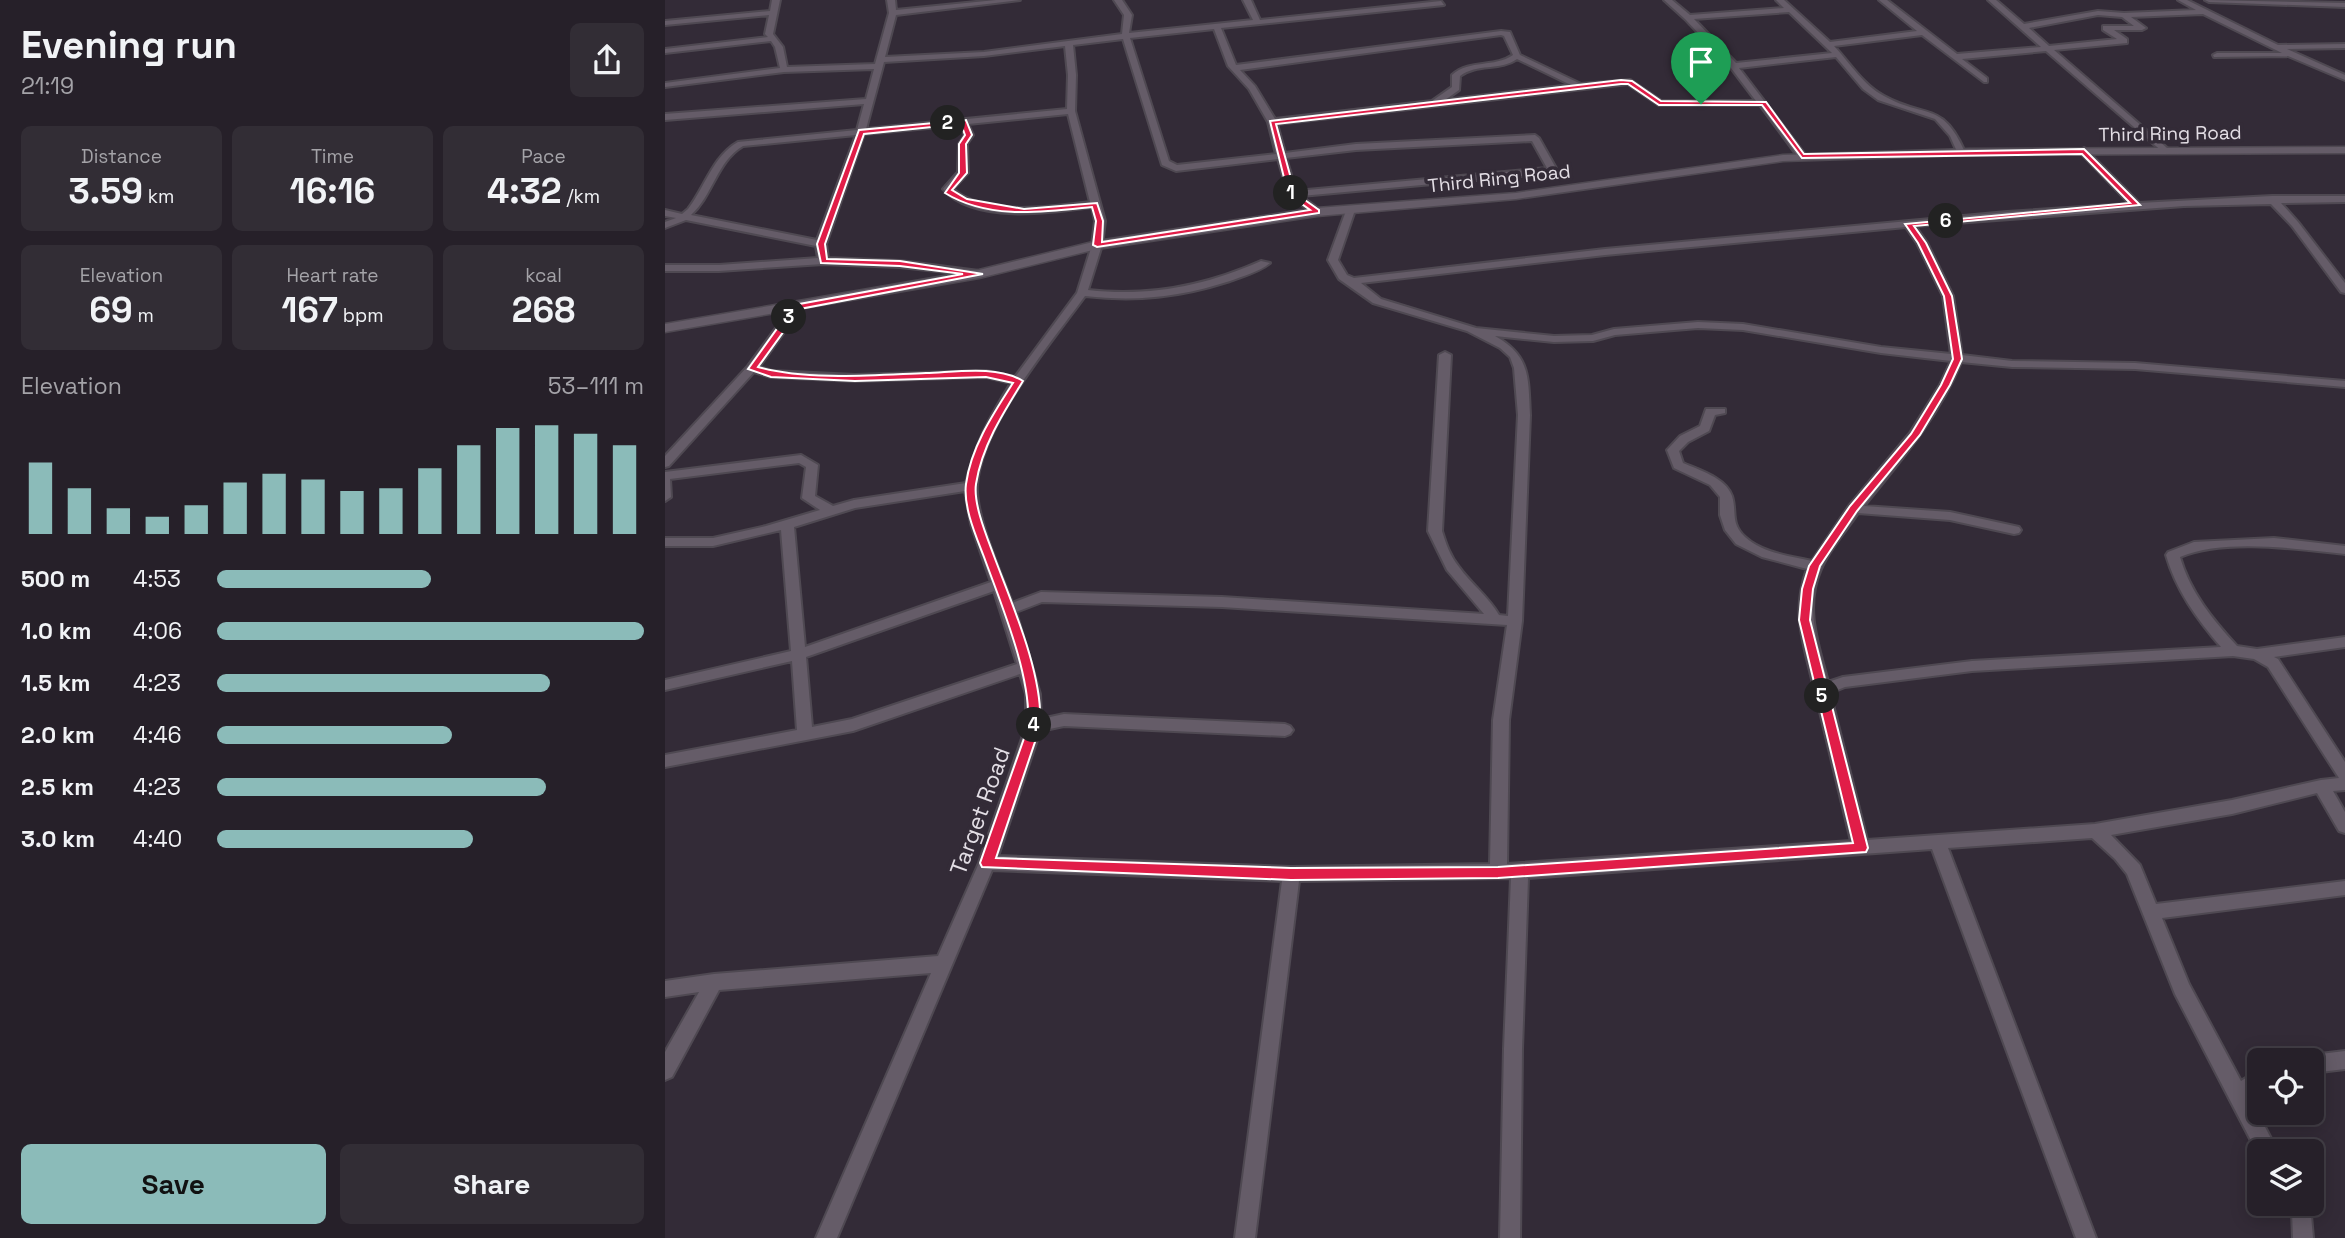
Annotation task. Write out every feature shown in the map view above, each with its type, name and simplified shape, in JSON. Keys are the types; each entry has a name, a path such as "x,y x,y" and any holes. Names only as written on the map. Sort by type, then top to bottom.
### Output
{"street":[{"path":"776,0 769,34 779,47 784,71"},
{"path":"824,261 821,244 870,101 893,13 891,0"},
{"path":"893,13 1016,0"},
{"path":"1118,0 1127,12 1126,36 1168,166 1177,168 1402,144 1452,144 1535,138 1553,170 1292,194"},
{"path":"1247,0 1257,21"},
{"path":"1668,0 1688,17 1734,66 1802,156"},
{"path":"1780,0 1828,44 1871,91 1883,99 1935,115 1950,129 1961,152"},
{"path":"1883,0 1984,80"},
{"path":"1992,0 2164,150"},
{"path":"1347,12 1353,1"},
{"path":"665,85 784,71 1069,45 1160,32 1441,2"},
{"path":"2185,2 2328,2 2345,5"},
{"path":"2185,2 2290,55 2345,78"},
{"path":"1688,17 1791,10"},
{"path":"2022,27 2098,13 2124,15 2203,12"},
{"path":"665,23 772,13"},
{"path":"1954,57 2051,50 2124,41 2106,28 2142,28 2124,15"},
{"path":"1126,22 1160,32"},
{"path":"1216,26 1234,68 1252,88 1272,122 1292,194 1317,212"},
{"path":"1828,44 1925,32"},
{"path":"1234,68 1501,33 1507,34 1517,56 1581,86"},
{"path":"665,51 773,39"},
{"name":"Target Road","path":"826,1238 987,863 1034,727 1033,694 1009,610 977,524 971,486 981,448 994,420 1018,381 1082,293 1097,245 1100,221 1071,111 1069,45"},
{"path":"2276,47 2345,46"},
{"path":"1734,66 1837,55"},
{"path":"2217,55 2290,55"},
{"path":"1431,105 1456,88 1456,75 1465,68 1503,64 1517,56"},
{"path":"1540,90 1551,85 1555,74"},
{"path":"1272,122 1630,82 1659,103 1764,103"},
{"path":"665,117 870,101"},
{"path":"665,225 677,223 685,217 704,194 733,147 1071,111"},
{"path":"963,122 969,135 963,144 963,173 948,189 954,196 971,203 1024,211 1095,204"},
{"name":"Third Ring Road","path":"665,328 979,274 1097,245 1317,212 1516,196 1802,156 1961,152 2345,150"},
{"path":"2084,151 2136,205"},
{"path":"2272,199 2295,224 2345,290"},
{"path":"1350,210 1333,260 1343,277 1355,281 1592,253 2136,205 2345,199"},
{"path":"665,214 821,244"},
{"path":"1861,848 1820,691 1805,620 1807,589 1815,566 1854,509 1915,435 1946,385 1957,359 1948,296 1922,243 1909,224"},
{"path":"665,268 719,268 824,261 900,264 979,274"},
{"path":"1082,293 1126,297 1177,291 1242,275 1265,263"},
{"path":"1355,281 1363,292 1377,301 1477,331 1554,339 1593,338 1614,331 1698,325 1743,327 1881,350 1957,359 2069,367 2135,366 2345,384"},
{"path":"665,463 752,369 797,307"},
{"path":"1477,331 1516,356 1522,383 1524,415 1515,621 1501,720 1498,872"},
{"path":"1445,355 1435,531 1449,563 1487,605 1495,621"},
{"path":"752,369 771,374 855,378 986,374 1018,381"},
{"path":"1721,411 1710,411 1705,428 1684,439 1673,450 1678,465 1714,482 1726,496 1725,515 1732,534 1749,547 1761,554 1815,566"},
{"path":"665,497 665,479 801,459 812,465 808,498 830,510"},
{"path":"665,542 713,542 787,524 830,510 971,486"},
{"path":"1854,509 1950,516 2014,530"},
{"path":"787,524 796,655 805,734"},
{"path":"2233,651 2218,636 2176,570 2173,555 2193,546 2274,542 2345,550"},
{"path":"665,685 796,655 998,585"},
{"path":"1009,610 1041,597 1222,602 1515,621"},
{"path":"1820,691 1843,682 1972,666 2233,651 2257,654 2345,642"},
{"path":"2257,654 2273,663 2345,775"},
{"path":"665,761 887,715 1024,667"},
{"path":"1034,727 1064,720 1078,720 1285,730"},
{"path":"987,863 1291,874 1520,872 2095,831 2232,807 2321,786 2345,784"},
{"path":"2321,786 2345,826"},
{"path":"2095,831 2122,854 2134,870 2181,988 2261,1139"},
{"path":"1938,844 2086,1238"},
{"path":"1510,1238 1513,1049 1520,872"},
{"path":"1245,1238 1291,874"},
{"path":"2150,912 2345,888"},
{"path":"665,989 714,982 945,964"},
{"path":"665,1071 714,982"},
{"path":"2324,1063 2345,1060"},
{"path":"2239,1099 2247,1089"},
{"path":"2302,1216 2304,1238"}],"route":[{"path":"1621,82 1630,82 1659,103 1701,104 1764,103 1802,156 2084,151 2136,205 1909,224 1922,243 1948,296 1957,359 1946,385 1915,435 1849,515 1815,566 1807,589 1805,620 1811,653 1861,848 1520,872 1291,874 987,863 1034,727 1035,711 1033,694 1009,610 977,524 971,486 981,448 994,420 1018,381 986,374 889,379 771,374 752,369 797,307 979,274 900,264 824,261 821,244 861,132 963,122 969,135 963,144 963,173 948,191 971,203 1024,211 1095,204 1100,221 1097,245 1317,212 1292,194 1272,122 1621,82"}]}
